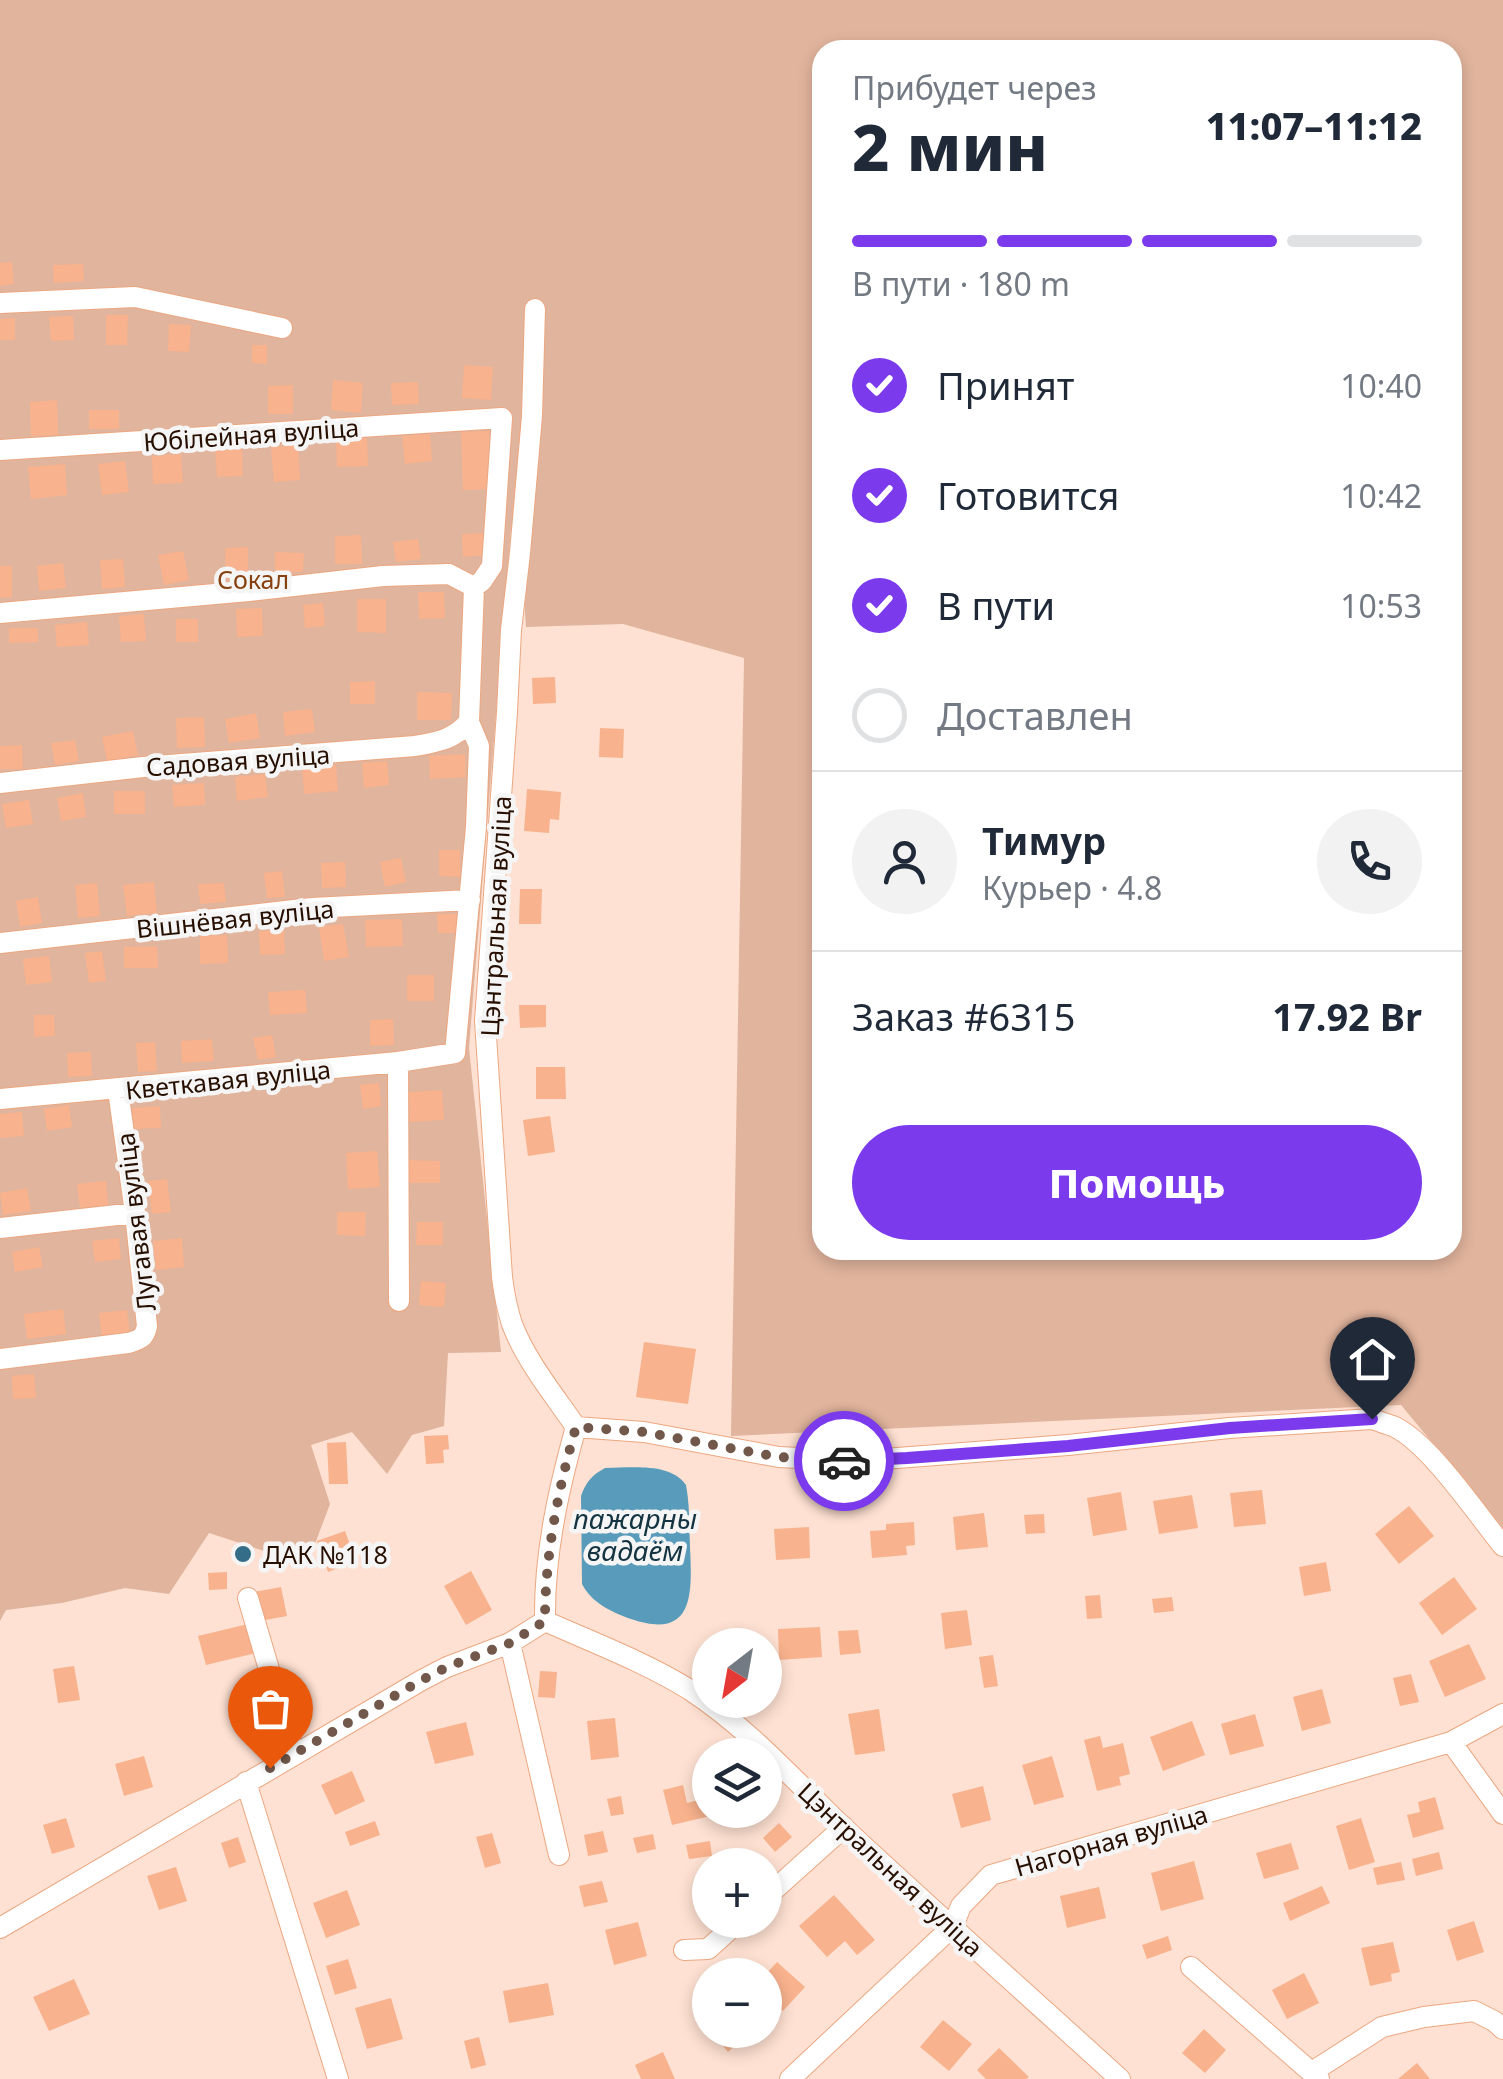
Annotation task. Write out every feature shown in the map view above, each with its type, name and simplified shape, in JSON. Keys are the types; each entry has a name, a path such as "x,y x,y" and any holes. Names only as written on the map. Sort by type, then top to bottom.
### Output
{"street":[{"path":"0,303 134,297 282,328"},
{"name":"Цэнтральная вуліца","path":"535,309 532,416 510,630 486,1021 502,1277 509,1313 522,1346 576,1427"},
{"name":"Юбілейная вуліца","path":"0,450 502,418 492,566 474,587"},
{"path":"0,613 383,576 449,574 474,587 469,722 480,746 470,900"},
{"path":"474,627 510,630"},
{"name":"Садовая вуліца","path":"0,783 142,767 416,746 448,740 469,722"},
{"name":"Вішнёвая вуліца","path":"0,943 312,908 470,900"},
{"name":"Кветкавая вуліца","path":"0,1099 398,1062 456,1053 470,900"},
{"path":"398,1062 399,1301"},
{"name":"Лугавая вуліца","path":"0,1359 128,1343 146,1334 118,1090"},
{"path":"0,1228 135,1213"},
{"path":"0,1928 422,1680 510,1643 545,1621 556,1505 576,1427 644,1432 778,1457 858,1461 1372,1419 1410,1437 1428,1454 1503,1546"},
{"path":"248,1598 294,1754"},
{"name":"Цэнтральная вуліца","path":"545,1621 649,1668 720,1711 1120,2079"},
{"path":"510,1643 559,1855"},
{"name":"Нагорная вуліца","path":"790,2079 953,1926 960,1906 991,1875 1451,1742 1503,1714"},
{"path":"1451,1742 1503,1814"},
{"path":"246,1782 338,2079"},
{"path":"782,1883 844,1827"},
{"path":"684,1950 708,1949 720,1938"},
{"path":"1191,1967 1315,2075 1382,2027 1424,2016 1474,2011 1503,2029"}],"green space":[{"name":"Сокал","path":"0,0 1503,0 1503,1528 1401,1405 731,1436 744,658 623,624 526,627 518,513 511,528 469,1048 501,1352 448,1353 444,1426 412,1435 387,1474 352,1432 311,1445 330,1504 307,1565 209,1533 169,1594 125,1588 62,1603 6,1610 0,1621"}],"water":[{"name":"пажарны вадаём","path":"605,1468 660,1470 686,1485 691,1580 685,1608 668,1623 652,1624 616,1613 597,1602 582,1584 581,1496 590,1479"}],"building":[{"path":"12,262 14,284 0,286 0,263"},
{"path":"83,264 84,281 54,283 53,265"},
{"path":"106,315 128,315 127,345 106,345"},
{"path":"73,316 74,340 51,341 49,317"},
{"path":"15,318 15,340 0,340 0,319"},
{"path":"169,324 191,325 189,352 168,351"},
{"path":"252,345 267,345 267,364 252,363"},
{"path":"464,365 493,367 491,400 462,398"},
{"path":"333,380 363,383 361,413 331,410"},
{"path":"418,382 419,404 392,405 391,383"},
{"path":"293,385 293,414 268,414 268,386"},
{"path":"57,400 58,435 31,436 30,402"},
{"path":"89,410 119,410 119,429 89,429"},
{"path":"489,431 491,489 463,490 461,432"},
{"path":"430,434 432,461 405,464 402,436"},
{"path":"367,438 368,466 337,467 336,439"},
{"path":"298,445 300,480 274,482 271,447"},
{"path":"242,449 243,476 217,477 215,450"},
{"path":"181,454 183,483 153,484 152,456"},
{"path":"125,461 129,492 102,495 98,464"},
{"path":"65,464 67,495 31,499 28,467"},
{"path":"483,533 484,555 463,557 462,534"},
{"path":"361,535 362,564 335,564 335,536"},
{"path":"418,539 421,559 396,562 393,542"},
{"path":"248,547 248,579 226,579 225,548"},
{"path":"183,551 189,580 164,585 158,555"},
{"path":"275,552 304,553 303,572 275,572"},
{"path":"123,559 125,587 102,589 100,560"},
{"path":"63,563 66,588 39,591 37,566"},
{"path":"0,566 12,566 12,597 0,598"},
{"path":"418,592 444,592 445,618 419,619"},
{"path":"357,599 386,599 386,633 357,632"},
{"path":"323,603 325,626 305,628 303,605"},
{"path":"262,608 263,636 237,637 236,609"},
{"path":"144,614 146,641 121,642 119,616"},
{"path":"176,619 198,619 198,642 176,642"},
{"path":"87,622 89,645 57,647 55,625"},
{"path":"9,628 38,628 38,642 9,643"},
{"path":"555,677 556,703 533,704 532,678"},
{"path":"375,681 375,704 350,704 350,682"},
{"path":"417,692 452,693 451,720 417,720"},
{"path":"312,709 315,732 285,736 283,712"},
{"path":"256,713 260,738 229,743 225,719"},
{"path":"204,717 205,747 177,748 176,718"},
{"path":"600,728 624,729 623,758 599,757"},
{"path":"133,731 138,755 107,761 102,737"},
{"path":"75,740 79,761 55,765 51,743"},
{"path":"22,745 23,769 0,769 0,746"},
{"path":"465,754 466,777 430,779 429,756"},
{"path":"387,761 389,785 364,788 362,763"},
{"path":"336,765 338,791 304,794 302,767"},
{"path":"265,774 268,797 237,801 235,777"},
{"path":"204,783 205,805 174,807 172,785"},
{"path":"527,789 561,792 559,820 550,819 549,833 524,831"},
{"path":"114,791 145,791 145,814 114,814"},
{"path":"83,793 86,817 61,821 57,798"},
{"path":"29,800 33,824 6,828 2,804"},
{"path":"439,850 460,850 460,877 439,876"},
{"path":"401,858 406,882 385,887 380,862"},
{"path":"345,862 346,887 322,888 321,863"},
{"path":"282,871 285,897 267,898 264,873"},
{"path":"154,882 157,913 127,916 123,885"},
{"path":"97,883 100,916 78,918 75,885"},
{"path":"224,883 226,902 200,904 198,884"},
{"path":"520,889 542,889 541,924 519,924"},
{"path":"38,897 42,923 20,927 16,901"},
{"path":"437,914 460,914 460,933 438,933"},
{"path":"402,919 403,946 366,947 365,920"},
{"path":"343,924 349,957 324,961 319,927"},
{"path":"284,930 285,954 260,955 259,931"},
{"path":"227,935 228,963 200,964 200,936"},
{"path":"157,946 158,968 124,968 124,947"},
{"path":"102,951 106,981 89,983 85,953"},
{"path":"49,956 52,982 26,985 23,959"},
{"path":"407,975 434,975 434,1001 407,1001"},
{"path":"305,990 307,1013 270,1015 268,992"},
{"path":"519,1005 546,1005 546,1027 520,1028"},
{"path":"34,1015 54,1015 55,1036 34,1037"},
{"path":"393,1019 394,1045 370,1046 370,1020"},
{"path":"272,1035 276,1057 258,1060 253,1038"},
{"path":"212,1039 214,1061 182,1063 181,1041"},
{"path":"155,1042 157,1071 138,1072 136,1043"},
{"path":"91,1052 92,1076 68,1077 67,1053"},
{"path":"536,1067 565,1067 566,1099 536,1099"},
{"path":"379,1083 381,1106 363,1109 360,1085"},
{"path":"442,1090 444,1120 410,1122 409,1092"},
{"path":"69,1105 72,1127 47,1131 44,1109"},
{"path":"160,1106 161,1128 133,1129 132,1108"},
{"path":"22,1112 24,1136 0,1138 0,1114"},
{"path":"550,1116 555,1152 528,1156 523,1120"},
{"path":"377,1151 380,1187 348,1189 346,1153"},
{"path":"409,1160 440,1161 440,1183 409,1183"},
{"path":"167,1179 171,1212 152,1214 148,1181"},
{"path":"106,1181 108,1205 80,1208 77,1184"},
{"path":"27,1188 31,1211 3,1215 0,1193"},
{"path":"337,1212 366,1212 365,1236 337,1235"},
{"path":"417,1222 443,1222 443,1245 416,1245"},
{"path":"119,1238 121,1259 95,1262 92,1241"},
{"path":"182,1238 184,1267 156,1270 153,1241"},
{"path":"39,1247 43,1267 15,1272 12,1252"},
{"path":"421,1281 446,1283 444,1307 419,1305"},
{"path":"63,1309 66,1334 27,1339 24,1314"},
{"path":"127,1310 130,1335 102,1338 99,1313"},
{"path":"644,1342 696,1349 688,1404 636,1397"},
{"path":"34,1374 36,1398 13,1399 12,1376"},
{"path":"448,1435 444,1463 426,1464 424,1436"},
{"path":"346,1442 348,1484 329,1484 327,1443"},
{"path":"1262,1490 1266,1524 1234,1527 1230,1493"},
{"path":"1121,1492 1127,1530 1093,1536 1087,1498"},
{"path":"1192,1495 1198,1528 1159,1534 1153,1501"},
{"path":"1409,1506 1434,1536 1399,1564 1375,1534"},
{"path":"984,1513 988,1547 956,1550 953,1517"},
{"path":"1044,1514 1045,1533 1026,1534 1024,1515"},
{"path":"914,1522 915,1545 906,1546 907,1555 872,1558 870,1531 886,1530 886,1524"},
{"path":"809,1527 810,1558 776,1560 774,1529"},
{"path":"345,1531 356,1561 328,1572 317,1541"},
{"path":"1326,1562 1331,1591 1304,1596 1299,1567"},
{"path":"471,1571 492,1610 466,1625 444,1586"},
{"path":"227,1572 227,1589 209,1590 208,1573"},
{"path":"1454,1577 1477,1609 1442,1635 1419,1603"},
{"path":"281,1587 287,1616 260,1621 254,1592"},
{"path":"1100,1595 1102,1618 1087,1619 1085,1596"},
{"path":"1172,1597 1174,1611 1154,1613 1152,1599"},
{"path":"967,1610 972,1645 945,1649 941,1613"},
{"path":"248,1624 256,1653 206,1665 198,1636"},
{"path":"820,1627 822,1657 782,1660 782,1629"},
{"path":"858,1630 861,1653 840,1655 838,1631"},
{"path":"1469,1644 1486,1679 1445,1697 1429,1661"},
{"path":"993,1655 998,1686 984,1688 979,1657"},
{"path":"74,1666 80,1700 58,1703 53,1669"},
{"path":"540,1671 557,1672 555,1698 538,1697"},
{"path":"1411,1674 1419,1702 1400,1706 1393,1678"},
{"path":"1322,1689 1331,1723 1302,1731 1293,1697"},
{"path":"879,1709 885,1751 855,1755 848,1714"},
{"path":"1255,1714 1264,1746 1230,1755 1221,1724"},
{"path":"615,1718 619,1757 591,1760 587,1721"},
{"path":"1192,1721 1205,1755 1163,1771 1150,1737"},
{"path":"466,1722 474,1755 435,1764 426,1732"},
{"path":"1100,1736 1103,1748 1123,1743 1130,1774 1119,1777 1121,1785 1097,1791 1084,1740"},
{"path":"144,1756 153,1787 124,1796 115,1764"},
{"path":"1052,1756 1064,1797 1034,1805 1022,1765"},
{"path":"352,1771 365,1801 335,1815 321,1785"},
{"path":"683,1785 687,1803 692,1802 692,1820 672,1825 663,1790"},
{"path":"983,1786 991,1820 961,1828 952,1794"},
{"path":"621,1796 624,1814 611,1816 607,1799"},
{"path":"1435,1797 1444,1829 1413,1838 1407,1815 1420,1812 1418,1802"},
{"path":"66,1818 75,1847 52,1854 43,1825"},
{"path":"1361,1818 1375,1862 1349,1870 1336,1826"},
{"path":"375,1821 380,1835 350,1846 345,1832"},
{"path":"782,1826 792,1837 780,1848 772,1848 763,1838"},
{"path":"603,1831 608,1852 588,1856 584,1835"},
{"path":"492,1833 501,1863 485,1868 476,1837"},
{"path":"653,1834 656,1849 637,1853 633,1838"},
{"path":"238,1837 246,1862 229,1868 221,1843"},
{"path":"710,1841 711,1848 692,1848 689,1859 686,1845"},
{"path":"1291,1843 1299,1869 1264,1879 1256,1853"},
{"path":"1439,1852 1443,1869 1416,1876 1412,1859"},
{"path":"1194,1861 1204,1899 1161,1911 1151,1873"},
{"path":"1401,1862 1405,1880 1377,1885 1373,1868"},
{"path":"176,1867 187,1901 159,1910 147,1876"},
{"path":"602,1881 608,1902 584,1907 579,1886"},
{"path":"1322,1886 1330,1903 1290,1921 1283,1903"},
{"path":"1099,1887 1106,1918 1067,1928 1060,1896"},
{"path":"347,1890 360,1925 326,1938 313,1903"},
{"path":"834,1895 875,1940 857,1955 845,1941 827,1957 799,1926"},
{"path":"1474,1921 1484,1952 1457,1961 1447,1930"},
{"path":"638,1922 647,1956 614,1965 605,1930"},
{"path":"1168,1936 1172,1950 1147,1959 1142,1945"},
{"path":"1393,1942 1400,1972 1391,1974 1392,1981 1370,1986 1361,1948"},
{"path":"348,1959 357,1988 335,1995 326,1966"},
{"path":"782,1966 805,1987 782,2010"},
{"path":"1304,1973 1319,2003 1287,2019 1272,1990"},
{"path":"74,1979 90,2014 49,2031 33,1997"},
{"path":"548,1983 554,2015 509,2023 503,1991"},
{"path":"391,1998 403,2039 367,2049 355,2008"},
{"path":"943,2020 972,2044 949,2071 920,2047"},
{"path":"1204,2029 1226,2050 1205,2073 1182,2053"},
{"path":"479,2037 486,2065 471,2069 464,2041"},
{"path":"999,2048 1029,2077 986,2079 977,2070"},
{"path":"663,2052 675,2079 641,2079 635,2065"},
{"path":"1417,2063 1430,2079 1398,2079"}],"way so far":[{"path":"270,1768 422,1680 510,1643 545,1621 556,1505 576,1427 644,1432 778,1457 844,1461"}],"place":[{"name":"ДАК №118","path":"243,1554"}],"route":[{"path":"844,1461 1372,1419"}]}
